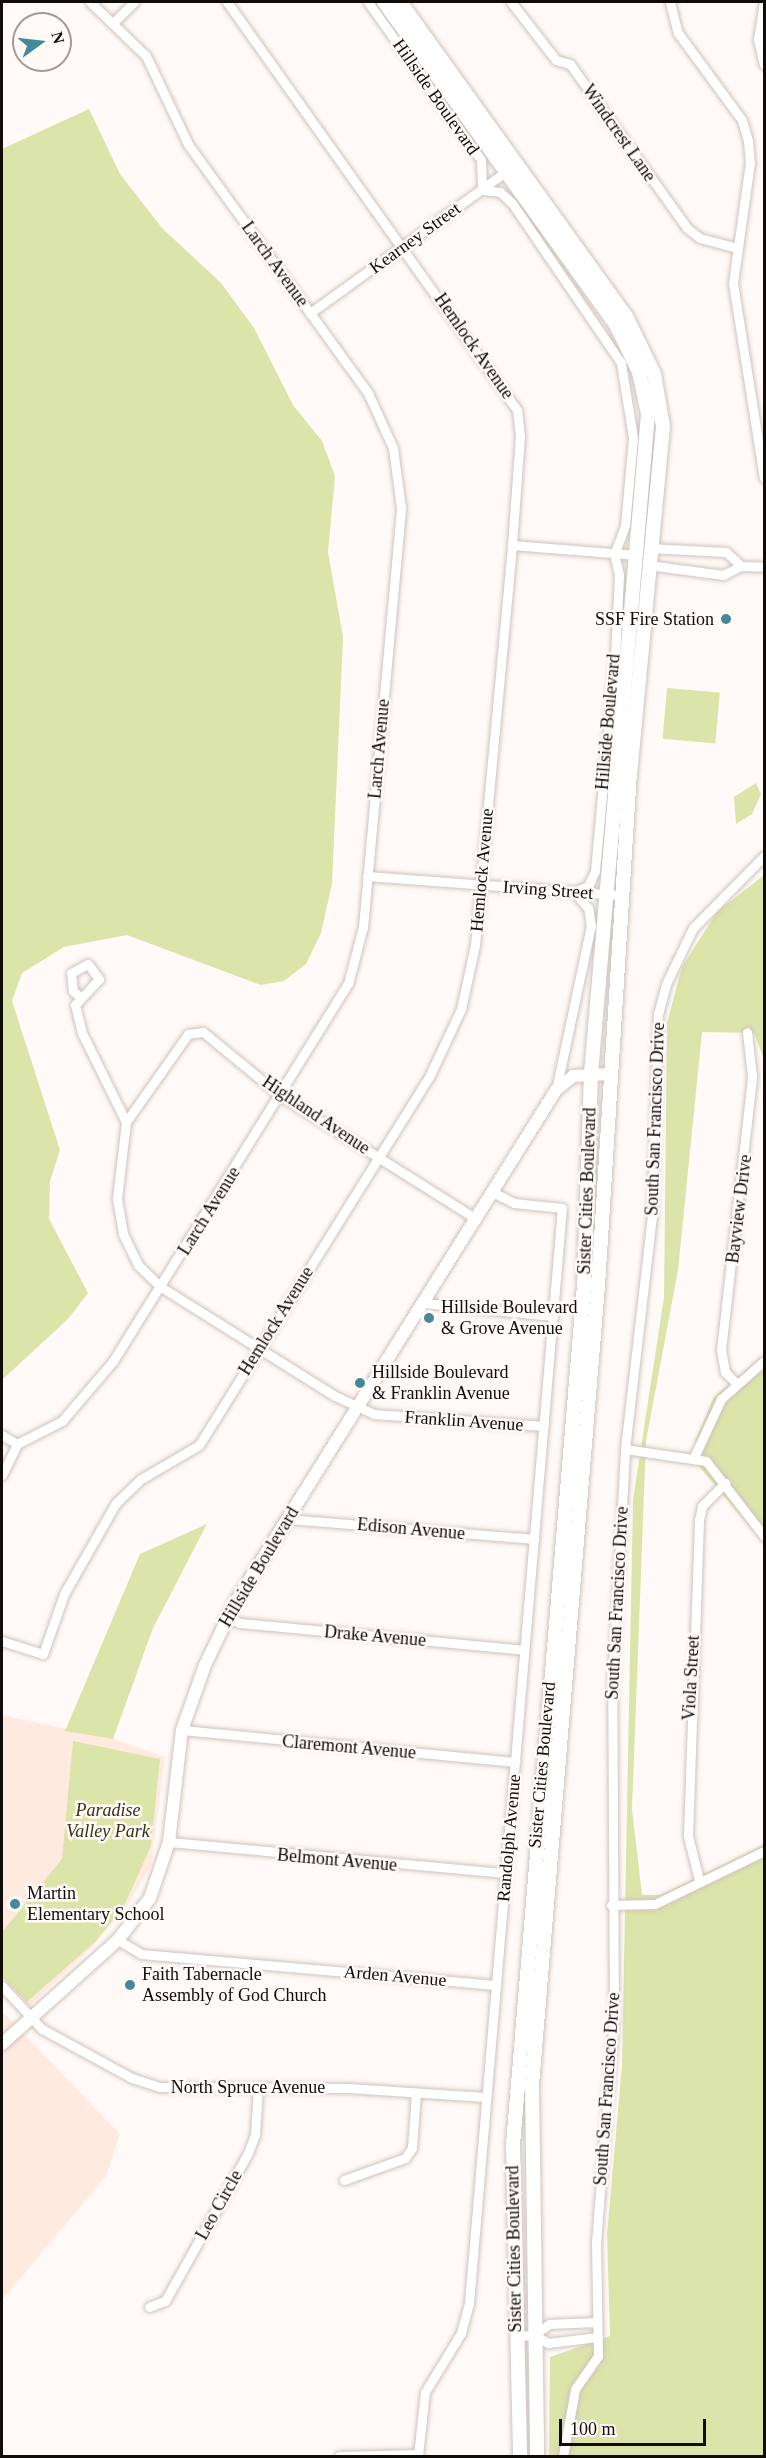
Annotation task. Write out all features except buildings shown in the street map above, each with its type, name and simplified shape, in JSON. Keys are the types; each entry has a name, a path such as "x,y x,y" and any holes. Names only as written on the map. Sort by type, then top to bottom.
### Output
{"main road":[{"name":"Hillside Boulevard","path":"384,2 615,323 639,372 648,425 591,1073"},
{"name":"Hillside Boulevard","path":"400,2 519,163 626,316 650,364 663,437 622,895 610,1074"},
{"name":"Sister Cities Boulevard","path":"520,2457 515,2336 513,2144 584,1284 591,1073"},
{"name":"Sister Cities Boulevard","path":"537,2457 532,2086 598,1286 610,1074"}],"street":[{"name":"Larch Avenue","path":"17,1444 62,1421 113,1361 281,1096 348,984 363,927 399,477 393,448 368,393 188,144 146,56 90,2"},
{"path":"113,23 134,2"},
{"name":"Hemlock Avenue","path":"2,1641 43,1654 64,1594 116,1503 141,1479 199,1445 430,1075 461,1010 481,885 512,545 520,437 517,410 227,2"},
{"name":"Hillside Boulevard","path":"368,2 481,160 482,190"},
{"name":"Windcrest Lane","path":"511,2 556,60 570,64 687,228 700,238 738,248"},
{"path":"670,2 678,33 742,120 748,141 750,162 738,248 735,312 765,478"},
{"path":"764,2 758,39 765,64"},
{"name":"Kearney Street","path":"310,313 519,163"},
{"path":"482,190 500,192 512,202 602,328 623,369 633,438 625,526 614,554"},
{"path":"512,545 637,555 654,546 726,552 741,566"},
{"name":"Hillside Boulevard","path":"2,2044 118,1940 150,1898 169,1842 182,1730 228,1617 494,1193 556,1089 581,993 591,926 588,908 574,892 588,886 595,871 615,657 619,575 614,554"},
{"path":"637,555 652,568 723,575 741,566 765,567"},
{"name":"South San Francisco Drive","path":"563,2457 569,2405 598,2356 596,2242 614,2017 611,1905 612,1685 625,1449 648,1285 658,1014 669,974 693,928 765,856"},
{"name":"Irving Street","path":"367,876 622,895"},
{"path":"79,996 75,1005 82,1033 126,1122"},
{"name":"Highland Avenue","path":"126,1122 188,1034 203,1032 281,1096 476,1219"},
{"name":"Bayview Drive","path":"736,1383 725,1371 721,1350 752,1076 747,1032"},
{"path":"556,1089 573,1077 591,1073 610,1074"},
{"name":"Franklin Avenue","path":"126,1122 117,1199 123,1234 138,1265 161,1287 358,1408 386,1416 544,1426"},
{"name":"Randolph Avenue","path":"418,2455 424,2392 467,2318 562,1208 514,1203 494,1193"},
{"path":"423,1303 553,1316"},
{"path":"695,1455 711,1414 736,1383 765,1361"},
{"path":"2,1435 17,1444 2,1475"},
{"path":"625,1449 695,1455 725,1483 765,1536"},
{"name":"Viola Street","path":"699,1880 688,1836 699,1520 702,1506 725,1483"},
{"name":"Edison Avenue","path":"288,1520 534,1539"},
{"name":"Drake Avenue","path":"228,1617 240,1623 524,1650"},
{"name":"Claremont Avenue","path":"182,1730 515,1761"},
{"name":"Belmont Avenue","path":"169,1842 506,1873"},
{"path":"611,1905 655,1904 699,1880 765,1851"},
{"name":"Arden Avenue","path":"118,1940 141,1954 496,1985"},
{"path":"2,1986 29,2018"},
{"name":"North Spruce Avenue","path":"29,2018 151,2084 416,2092 485,2097"},
{"name":"Leo Circle","path":"149,2307 165,2301 248,2153 255,2135 258,2087"},
{"path":"344,2180 405,2158 412,2148 416,2092"},
{"path":"534,2335 549,2324 597,2322"},
{"path":"515,2336 534,2335 548,2343 597,2337"},
{"path":"339,2457 418,2455"}],"shaded area":[{"name":"Paradise Valley Park","path":"2,1715 113,1739 165,1757 151,1865 127,1906 92,1947 29,2006 2,1979"},
{"path":"2,2011 120,2134 106,2176 2,2300"}],"green space":[{"path":"89,109 120,174 162,228 221,283 254,328 293,405 322,441 335,476 328,552 343,637 332,884 321,933 306,964 284,981 261,985 127,935 64,947 22,973 12,1001 60,1150 50,1181 49,1219 88,1293 68,1319 3,1379 2,149"},
{"path":"667,688 720,693 715,743 663,739"},
{"path":"756,783 761,794 752,814 736,824 734,797"},
{"path":"764,875 764,1059 754,1033 702,1032 678,1270 646,1441 632,1809 642,1895 661,1895 764,1845 764,2456 549,2456 550,2357 610,2336 607,2235 622,2065 633,1500 664,1297 667,1023 682,967 717,912"},
{"path":"764,1355 764,1543 698,1465 695,1441 714,1397"},
{"path":"207,1524 153,1628 113,1739 65,1731 140,1554"},
{"name":"Paradise Valley Park","path":"73,1741 160,1759 151,1846 124,1906 95,1942 27,2002 2,1977 2,1932 62,1859"}],"place":[{"name":"SSF Fire Station","path":"726,619"},
{"name":"Hillside Boulevard & Grove Avenue","path":"429,1318"},
{"name":"Hillside Boulevard & Franklin Avenue","path":"360,1383"},
{"name":"Martin Elementary School","path":"15,1904"},
{"name":"Faith Tabernacle Assembly of God Church","path":"130,1985"}]}
